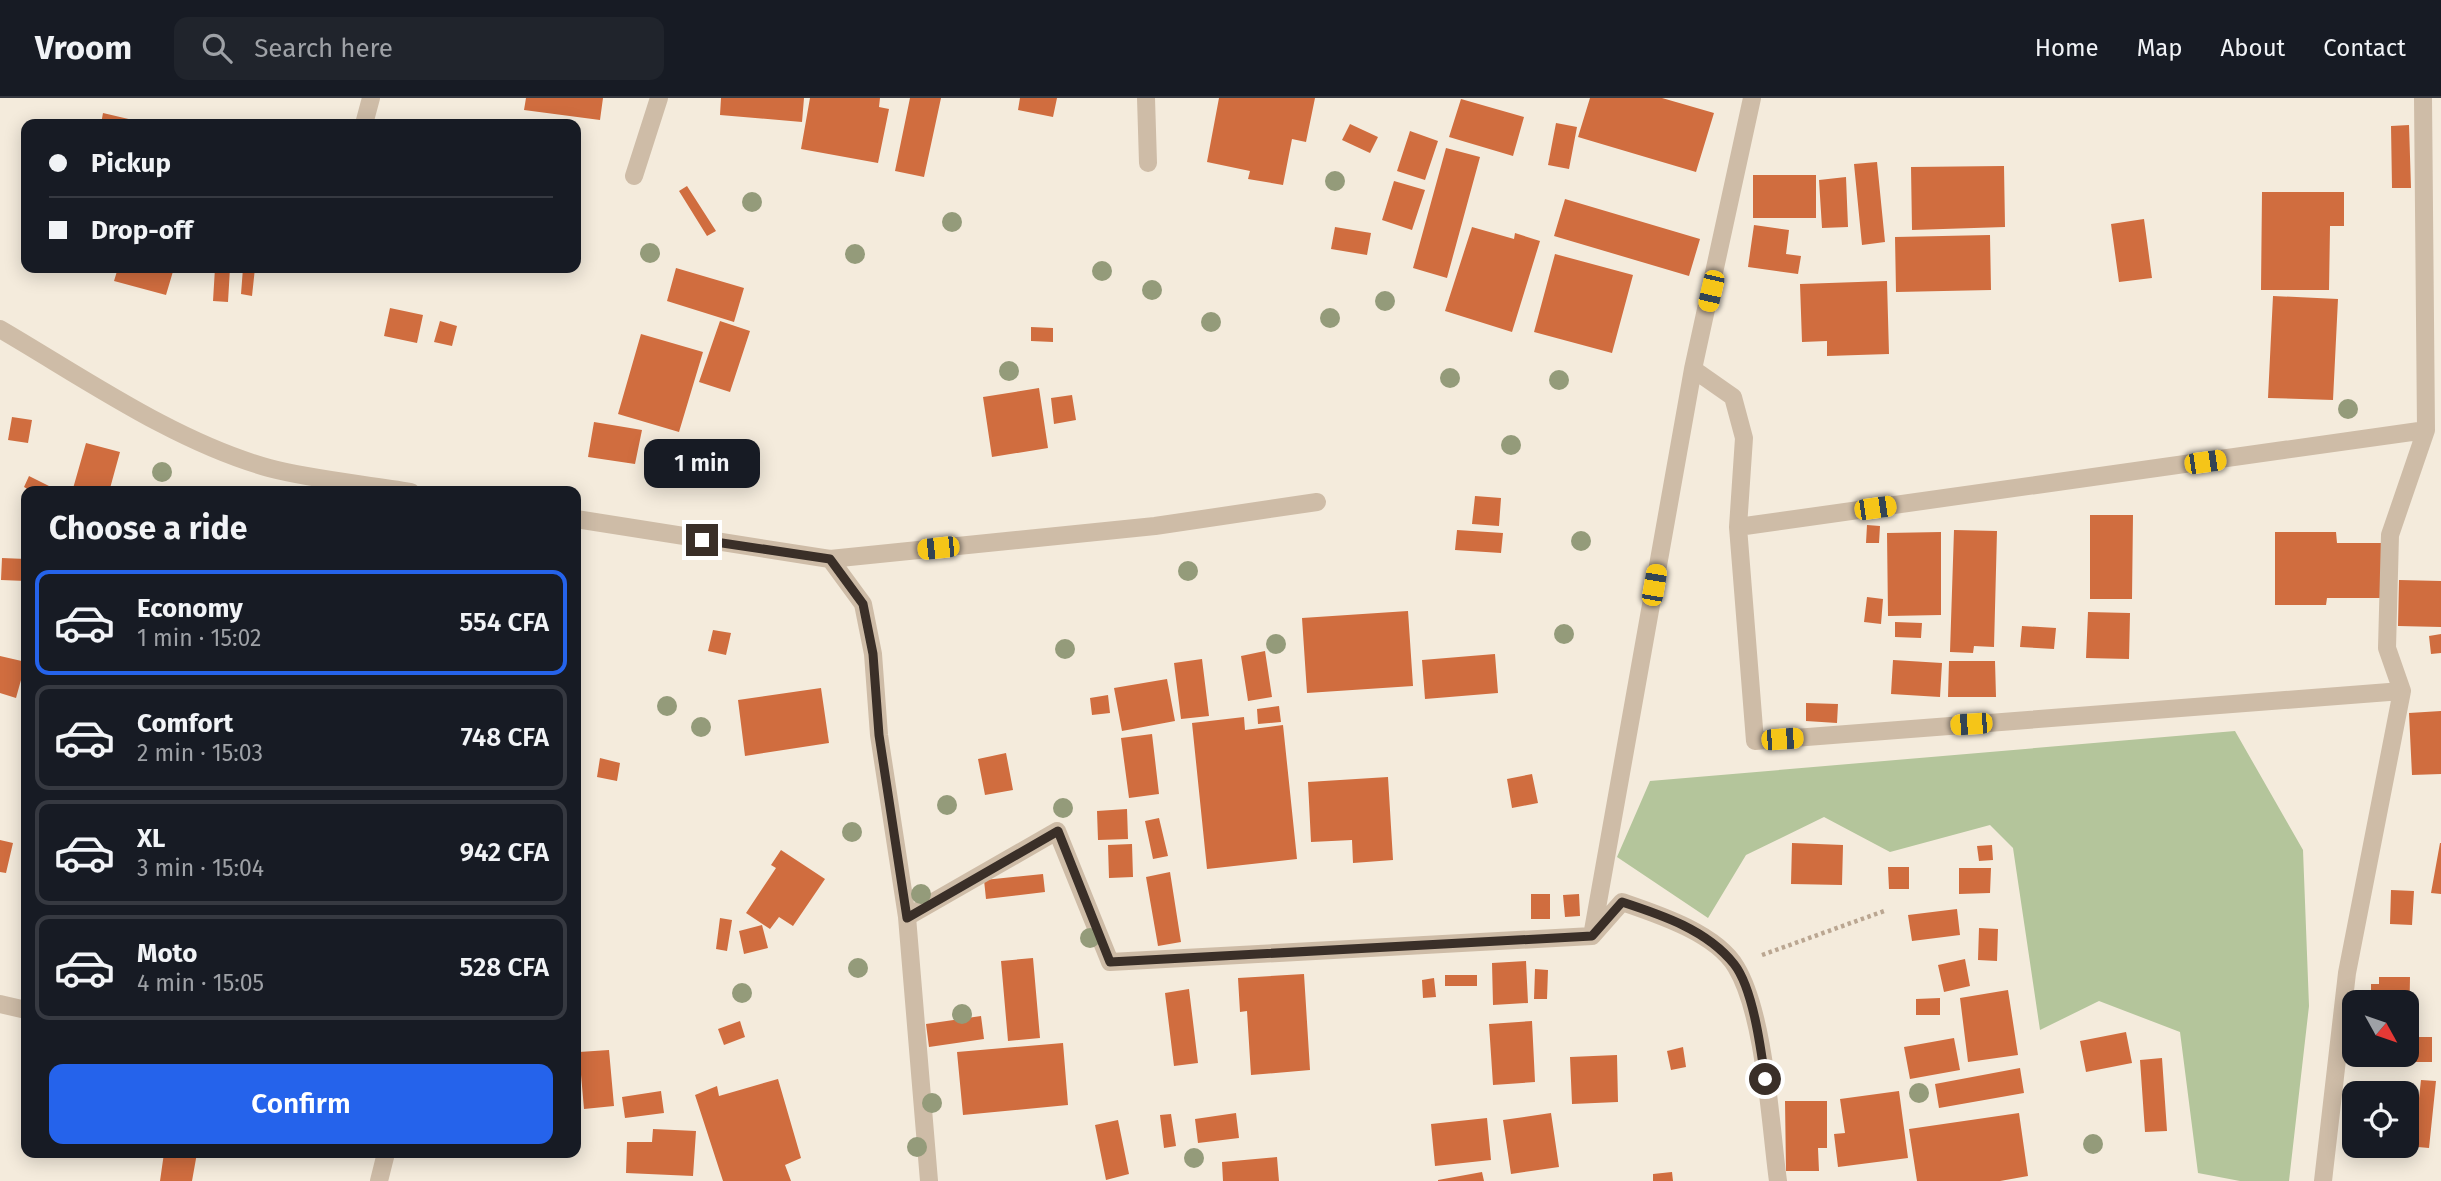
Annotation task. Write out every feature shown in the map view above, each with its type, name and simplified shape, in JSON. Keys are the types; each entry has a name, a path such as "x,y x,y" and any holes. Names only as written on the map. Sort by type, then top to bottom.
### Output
{"street":[{"path":"366,119 371,98"},
{"path":"634,176 659,98"},
{"path":"1146,98 1147,163"},
{"path":"1592,936 1693,369 1752,98"},
{"path":"2323,1181 2347,973 2402,691 2387,648 2390,535 2426,430 2423,98"},
{"path":"0,329 155,419 216,448 269,468 376,486"},
{"path":"1693,369 1733,397 1744,438 1738,527 1755,741 2402,691"},
{"path":"1738,527 2426,430"},
{"path":"581,520 830,559 1155,526 1317,502"},
{"path":"830,559 863,604 873,654 879,735 907,918 929,1181"},
{"path":"907,918 1058,831 1110,962 1592,936 1622,902 1659,914 1699,933 1735,965 1748,998 1762,1054 1778,1181"},
{"path":"0,1004 21,1009"},
{"path":"379,1181 385,1158"}],"path":[{"path":"1735,965 1887,910"}],"green space":[{"path":"2235,731 2303,850 2309,1006 2289,1181 2240,1181 2198,1173 2180,1032 2099,1001 2040,1030 2013,848 1990,825 1890,852 1824,817 1746,855 1708,918 1617,857 1650,781"}],"building":[{"path":"526,98 603,98 600,120 524,110"},
{"path":"721,98 804,98 802,122 720,115"},
{"path":"810,98 880,98 879,107 889,109 878,163 801,149"},
{"path":"910,98 941,98 924,177 895,171"},
{"path":"1020,98 1057,98 1053,117 1018,110"},
{"path":"1219,98 1315,98 1306,142 1292,139 1283,185 1248,179 1250,171 1207,162"},
{"path":"1590,98 1662,98 1714,113 1696,172 1578,137"},
{"path":"1461,99 1524,117 1513,156 1449,137"},
{"path":"103,113 128,119 102,119"},
{"path":"1556,123 1577,127 1569,169 1548,165"},
{"path":"1350,124 1378,137 1370,153 1342,140"},
{"path":"2409,125 2411,188 2392,188 2391,126"},
{"path":"1410,131 1438,141 1425,180 1397,171"},
{"path":"1446,148 1480,157 1447,278 1413,268"},
{"path":"1877,162 1885,242 1862,245 1854,164"},
{"path":"2004,166 2005,227 1912,230 1911,167"},
{"path":"1753,175 1816,175 1816,218 1753,218"},
{"path":"1846,177 1848,227 1822,228 1819,180"},
{"path":"1394,181 1425,190 1412,230 1382,220"},
{"path":"687,186 716,231 707,236 679,191"},
{"path":"2262,192 2344,192 2344,226 2330,226 2329,290 2261,290"},
{"path":"1565,199 1700,239 1689,276 1554,236"},
{"path":"2144,219 2152,278 2119,282 2111,224"},
{"path":"1754,225 1789,230 1786,254 1801,256 1798,274 1748,267"},
{"path":"1335,227 1371,233 1367,255 1331,249"},
{"path":"1472,227 1514,239 1515,233 1540,241 1512,332 1445,311"},
{"path":"1990,235 1991,290 1896,292 1895,237"},
{"path":"1555,254 1633,275 1612,353 1534,332"},
{"path":"676,268 744,288 734,322 667,301"},
{"path":"116,273 173,273 166,295 114,281"},
{"path":"215,273 230,273 228,302 213,301"},
{"path":"243,273 254,273 252,296 241,294"},
{"path":"1887,281 1889,354 1827,356 1827,341 1802,342 1800,284"},
{"path":"2273,296 2338,299 2333,400 2268,398"},
{"path":"390,308 423,315 417,343 384,336"},
{"path":"440,321 457,326 452,346 434,342"},
{"path":"720,321 750,331 730,392 699,382"},
{"path":"1031,327 1053,328 1053,342 1031,341"},
{"path":"641,334 703,352 679,432 618,414"},
{"path":"1039,388 1048,448 992,457 983,397"},
{"path":"1072,395 1076,420 1054,424 1051,398"},
{"path":"12,417 32,420 28,443 8,440"},
{"path":"594,422 642,430 635,464 588,457"},
{"path":"86,443 120,452 111,486 74,486"},
{"path":"29,476 49,486 24,486"},
{"path":"1475,496 1501,498 1499,526 1472,524"},
{"path":"2090,515 2133,515 2132,599 2090,599"},
{"path":"1867,525 1880,526 1879,543 1866,543"},
{"path":"1457,530 1503,533 1501,553 1455,550"},
{"path":"1954,530 1997,531 1994,647 1974,646 1973,653 1950,652"},
{"path":"1941,532 1941,615 1888,616 1887,533"},
{"path":"2275,532 2336,532 2337,543 2382,543 2381,598 2327,598 2326,605 2275,605"},
{"path":"2,558 21,559 21,581 1,580"},
{"path":"2399,580 2441,581 2441,627 2398,626"},
{"path":"1867,597 1883,599 1881,624 1864,622"},
{"path":"1408,611 1413,686 1307,693 1302,618"},
{"path":"2088,612 2130,613 2129,659 2086,658"},
{"path":"1895,622 1922,623 1921,638 1895,637"},
{"path":"2022,626 2056,628 2054,649 2020,647"},
{"path":"713,630 731,633 726,655 708,651"},
{"path":"2441,634 2441,653 2431,654 2429,636"},
{"path":"1265,651 1272,697 1248,701 1241,656"},
{"path":"1495,654 1498,693 1425,699 1422,660"},
{"path":"0,656 21,661 21,680 16,698 0,693"},
{"path":"1202,659 1209,716 1181,719 1174,663"},
{"path":"1893,660 1942,663 1940,697 1891,694"},
{"path":"1949,661 1995,661 1996,697 1948,697"},
{"path":"1167,679 1175,721 1122,731 1114,688"},
{"path":"821,688 829,743 745,756 738,700"},
{"path":"1108,695 1110,713 1092,715 1090,698"},
{"path":"1806,703 1838,704 1837,723 1806,721"},
{"path":"1279,706 1281,722 1258,724 1257,709"},
{"path":"2441,711 2441,774 2412,775 2409,713"},
{"path":"1244,717 1245,730 1283,725 1297,859 1207,869 1192,723"},
{"path":"1152,734 1159,794 1129,798 1121,738"},
{"path":"1006,753 1013,790 985,795 978,759"},
{"path":"600,758 620,763 617,781 597,777"},
{"path":"1532,774 1538,803 1512,808 1507,779"},
{"path":"1388,777 1393,860 1353,863 1352,840 1311,842 1308,782"},
{"path":"1127,809 1128,839 1098,840 1097,811"},
{"path":"1159,818 1168,856 1153,859 1145,821"},
{"path":"0,840 13,843 6,873 0,872"},
{"path":"1792,843 1843,845 1842,885 1791,884"},
{"path":"2441,843 2441,894 2431,893"},
{"path":"1132,844 1133,877 1109,878 1108,845"},
{"path":"1992,845 1993,860 1979,861 1977,846"},
{"path":"781,850 825,879 793,926 779,917 770,929 746,913 776,868 771,865"},
{"path":"1888,867 1909,867 1909,889 1889,889"},
{"path":"1959,868 1991,868 1990,893 1959,894"},
{"path":"1170,872 1181,942 1158,946 1146,877"},
{"path":"1043,874 1045,892 986,899 984,880"},
{"path":"2391,890 2414,891 2412,925 2390,924"},
{"path":"1531,894 1550,894 1550,919 1531,919"},
{"path":"1579,894 1580,916 1565,917 1563,895"},
{"path":"1957,909 1960,935 1912,941 1908,915"},
{"path":"720,918 732,920 727,951 716,949"},
{"path":"762,925 768,948 744,954 739,931"},
{"path":"1979,928 1998,929 1997,961 1978,960"},
{"path":"1033,958 1040,1038 1008,1041 1001,961"},
{"path":"1965,959 1970,986 1944,992 1938,965"},
{"path":"1526,961 1528,1003 1493,1005 1492,963"},
{"path":"1535,969 1548,970 1547,999 1534,999"},
{"path":"1304,974 1310,1070 1251,1075 1247,1011 1240,1012 1238,978"},
{"path":"1445,975 1477,975 1477,986 1445,986"},
{"path":"2379,977 2410,977 2410,990 2371,990 2371,984 2379,984"},
{"path":"1434,978 1436,997 1423,998 1422,980"},
{"path":"1189,989 1198,1063 1174,1066 1165,993"},
{"path":"2008,990 2018,1055 1968,1062 1960,998"},
{"path":"1940,998 1940,1015 1916,1015 1916,999"},
{"path":"981,1016 984,1039 929,1047 926,1024"},
{"path":"740,1021 745,1037 724,1045 718,1029"},
{"path":"1532,1021 1535,1082 1493,1085 1489,1024"},
{"path":"2126,1032 2132,1063 2086,1072 2080,1041"},
{"path":"2419,1037 2432,1037 2432,1062 2419,1062"},
{"path":"1954,1038 1960,1070 1910,1079 1904,1047"},
{"path":"1063,1043 1068,1105 963,1115 957,1052"},
{"path":"1683,1047 1686,1067 1671,1070 1667,1051"},
{"path":"609,1050 614,1106 584,1109 581,1052"},
{"path":"1617,1055 1618,1102 1572,1104 1570,1057"},
{"path":"2162,1058 2167,1131 2145,1132 2140,1060"},
{"path":"2020,1068 2024,1093 1939,1108 1935,1084"},
{"path":"778,1079 801,1158 785,1165 791,1181 723,1181 695,1095 717,1086 719,1096"},
{"path":"2421,1080 2436,1081 2429,1148 2419,1147"},
{"path":"661,1091 664,1113 625,1118 622,1097"},
{"path":"1899,1091 1908,1158 1838,1167 1834,1134 1845,1133 1840,1099"},
{"path":"1785,1101 1827,1101 1827,1148 1818,1148 1819,1171 1786,1171"},
{"path":"1236,1113 1239,1138 1198,1143 1195,1119"},
{"path":"1551,1113 1559,1167 1511,1174 1503,1120"},
{"path":"2019,1113 2028,1176 2000,1181 1917,1181 1909,1129"},
{"path":"1171,1114 1176,1146 1164,1148 1160,1115"},
{"path":"1487,1118 1491,1160 1435,1166 1431,1124"},
{"path":"1118,1120 1129,1174 1106,1180 1095,1125"},
{"path":"653,1129 696,1131 693,1176 626,1173 627,1142 652,1142"},
{"path":"1277,1157 1279,1181 1223,1181 1222,1162"},
{"path":"163,1158 196,1158 192,1181 160,1181"},
{"path":"1482,1172 1484,1181 1438,1181 1438,1180"},
{"path":"1672,1172 1673,1181 1653,1181 1653,1174"}],"route":[{"path":"702,540 830,559 863,604 873,654 879,735 907,918 1058,831 1110,962 1592,936 1622,902 1659,914 1699,933 1735,965 1748,998 1762,1054 1765,1079"}]}
